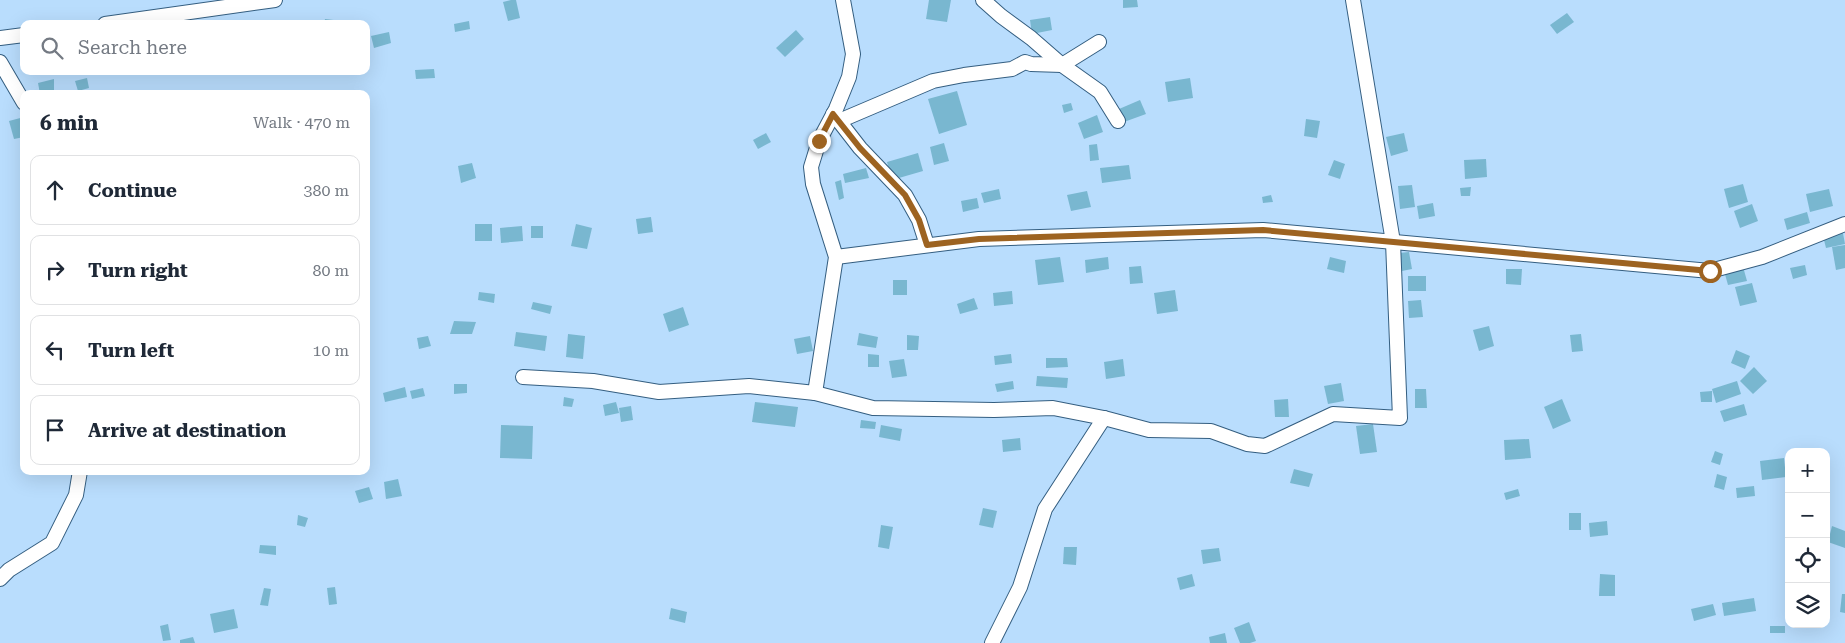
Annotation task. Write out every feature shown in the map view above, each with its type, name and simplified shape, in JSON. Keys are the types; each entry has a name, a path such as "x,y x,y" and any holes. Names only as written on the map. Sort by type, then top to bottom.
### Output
{"street":[{"path":"133,20 275,0"},
{"path":"814,394 836,257 813,184 811,166 819,141 836,117 849,77 853,54 843,0"},
{"path":"983,0 1000,16 1031,38 1062,65 1100,92 1118,121"},
{"path":"523,377 593,381 659,392 749,386 814,394 873,408 994,410 1053,408 1104,418 1149,430 1211,431 1247,444 1265,446 1333,414 1400,418 1393,242 1353,0"},
{"path":"0,38 20,36"},
{"path":"836,117 933,81 964,74 1012,69 1025,62 1031,64 1062,65 1099,42"},
{"path":"0,62 20,96"},
{"path":"836,117 860,148 905,195 919,220 927,245"},
{"path":"836,257 979,239 1263,230 1710,271 1762,257 1845,224"},
{"path":"992,643 1020,586 1045,509 1104,418"},
{"path":"0,580 9,570 52,543 76,495 79,475"}],"building":[{"path":"516,0 520,18 508,21 503,2"},
{"path":"929,0 951,0 947,22 926,19"},
{"path":"1123,0 1137,0 1138,7 1123,8"},
{"path":"1567,13 1574,22 1557,34 1550,25"},
{"path":"1050,17 1052,30 1032,34 1030,20"},
{"path":"469,21 470,29 455,32 454,24"},
{"path":"796,30 804,39 785,57 776,48"},
{"path":"389,32 391,43 374,48 371,36"},
{"path":"434,69 435,78 416,79 415,70"},
{"path":"87,78 89,88 78,90 75,81"},
{"path":"1190,78 1193,98 1168,102 1165,82"},
{"path":"54,79 54,90 39,90 38,83"},
{"path":"957,91 967,125 939,134 928,99"},
{"path":"1140,100 1146,114 1124,122 1119,109"},
{"path":"1071,103 1073,110 1064,113 1062,105"},
{"path":"1097,115 1103,132 1084,139 1078,123"},
{"path":"20,118 20,138 14,139 9,121"},
{"path":"1306,119 1320,121 1317,138 1304,136"},
{"path":"766,133 771,142 758,149 753,140"},
{"path":"1404,133 1408,151 1391,156 1386,137"},
{"path":"944,143 949,161 934,165 930,147"},
{"path":"1097,144 1099,160 1090,161 1089,145"},
{"path":"918,153 923,171 892,180 887,162"},
{"path":"1486,159 1487,177 1465,179 1464,160"},
{"path":"1334,160 1345,164 1340,179 1328,175"},
{"path":"472,163 476,178 461,183 458,166"},
{"path":"1129,165 1131,179 1102,183 1100,168"},
{"path":"866,168 869,178 845,183 843,174"},
{"path":"841,180 844,198 839,200 835,182"},
{"path":"1743,184 1748,202 1729,208 1724,189"},
{"path":"1412,185 1415,207 1400,209 1398,186"},
{"path":"1471,187 1470,196 1461,196 1460,188"},
{"path":"999,189 1001,199 984,203 981,193"},
{"path":"1829,189 1833,206 1810,212 1806,194"},
{"path":"1087,191 1091,207 1071,211 1067,195"},
{"path":"1271,195 1273,202 1263,203 1262,197"},
{"path":"977,198 979,208 963,212 961,201"},
{"path":"1433,203 1435,216 1419,219 1417,206"},
{"path":"1752,204 1758,221 1740,228 1734,211"},
{"path":"1807,212 1810,223 1787,230 1784,219"},
{"path":"651,217 653,232 638,234 636,219"},
{"path":"1841,223 1845,244 1826,248 1821,228"},
{"path":"475,224 492,224 492,241 475,241"},
{"path":"576,224 592,228 587,249 571,246"},
{"path":"522,226 523,241 501,243 500,228"},
{"path":"531,226 543,226 543,238 531,238"},
{"path":"1845,245 1845,268 1836,270 1832,247"},
{"path":"1409,252 1412,269 1402,271 1399,253"},
{"path":"1060,257 1064,282 1038,285 1035,260"},
{"path":"1108,257 1109,269 1086,273 1085,260"},
{"path":"1330,257 1346,261 1344,273 1327,269"},
{"path":"1742,263 1747,281 1728,285 1723,267"},
{"path":"1805,265 1807,275 1793,279 1790,268"},
{"path":"1141,266 1143,283 1130,284 1129,267"},
{"path":"1506,269 1522,269 1521,285 1506,284"},
{"path":"1408,276 1426,276 1426,291 1408,291"},
{"path":"893,280 907,280 907,295 893,295"},
{"path":"1752,283 1757,302 1740,306 1735,287"},
{"path":"1175,290 1178,311 1157,314 1154,293"},
{"path":"1012,291 1013,304 994,306 993,293"},
{"path":"479,292 495,294 494,303 478,300"},
{"path":"974,298 978,309 960,314 957,304"},
{"path":"1421,300 1423,317 1409,318 1408,301"},
{"path":"533,302 552,306 550,314 531,309"},
{"path":"683,307 689,325 669,332 663,314"},
{"path":"454,321 476,322 472,334 450,334"},
{"path":"1489,326 1494,346 1479,351 1473,330"},
{"path":"516,332 547,336 545,351 514,346"},
{"path":"859,333 878,337 876,348 857,345"},
{"path":"568,334 585,336 583,359 566,357"},
{"path":"1581,334 1583,351 1572,352 1570,335"},
{"path":"907,335 919,336 918,350 907,350"},
{"path":"428,336 431,346 419,349 417,338"},
{"path":"810,336 813,351 797,354 794,339"},
{"path":"1736,350 1750,356 1745,369 1731,363"},
{"path":"868,354 879,355 879,367 868,367"},
{"path":"1011,354 1012,363 995,365 994,356"},
{"path":"1046,358 1067,358 1068,367 1046,368"},
{"path":"904,359 907,376 892,378 889,361"},
{"path":"1123,359 1125,376 1106,379 1104,362"},
{"path":"1754,367 1767,381 1753,394 1740,381"},
{"path":"1037,376 1068,378 1067,388 1036,386"},
{"path":"1013,381 1014,389 997,392 995,384"},
{"path":"1737,381 1741,394 1716,403 1712,389"},
{"path":"1341,383 1344,401 1328,404 1324,386"},
{"path":"454,384 467,384 467,393 454,394"},
{"path":"405,387 407,397 385,402 383,393"},
{"path":"423,388 425,396 412,399 410,391"},
{"path":"1415,389 1426,389 1427,408 1415,408"},
{"path":"1712,391 1712,402 1701,402 1700,392"},
{"path":"564,397 574,399 572,407 563,406"},
{"path":"1288,399 1289,417 1275,417 1274,400"},
{"path":"1562,399 1571,421 1553,429 1544,407"},
{"path":"616,402 619,413 605,416 603,405"},
{"path":"755,402 798,407 795,427 752,422"},
{"path":"1744,404 1747,415 1724,422 1720,411"},
{"path":"631,406 633,420 621,422 619,408"},
{"path":"861,420 876,422 875,429 860,428"},
{"path":"1373,424 1377,452 1360,454 1356,426"},
{"path":"501,425 533,426 532,459 500,458"},
{"path":"881,425 902,429 900,441 879,437"},
{"path":"1020,438 1021,450 1003,452 1002,440"},
{"path":"1529,439 1531,458 1505,460 1504,440"},
{"path":"1715,451 1723,454 1720,465 1711,462"},
{"path":"1784,458 1785,477 1762,480 1760,461"},
{"path":"1294,469 1313,474 1309,487 1290,483"},
{"path":"1717,474 1727,477 1724,490 1714,487"},
{"path":"398,479 402,496 386,499 384,482"},
{"path":"1754,486 1755,496 1737,498 1736,488"},
{"path":"369,487 373,499 359,503 355,491"},
{"path":"1518,489 1520,496 1506,500 1504,493"},
{"path":"983,508 997,511 993,528 979,525"},
{"path":"1569,513 1581,513 1581,530 1569,530"},
{"path":"298,515 308,518 305,527 297,525"},
{"path":"1607,521 1608,535 1590,537 1589,523"},
{"path":"881,525 893,527 889,549 878,547"},
{"path":"1832,526 1845,531 1845,548 1830,543"},
{"path":"260,545 276,546 276,555 259,553"},
{"path":"1064,547 1077,547 1076,565 1063,564"},
{"path":"1219,548 1221,561 1203,564 1201,550"},
{"path":"1192,574 1195,586 1180,590 1177,578"},
{"path":"1600,574 1615,575 1615,596 1599,596"},
{"path":"335,587 337,604 329,605 327,588"},
{"path":"264,588 271,589 268,606 260,605"},
{"path":"1842,594 1845,594 1845,613 1840,612"},
{"path":"1754,598 1756,611 1724,616 1722,603"},
{"path":"1713,604 1716,615 1694,621 1691,609"},
{"path":"671,608 687,612 685,623 669,619"},
{"path":"234,609 238,628 214,633 210,614"},
{"path":"1249,622 1256,641 1240,643 1234,628"},
{"path":"168,624 171,640 163,641 160,626"},
{"path":"1770,626 1785,626 1785,633 1770,633"},
{"path":"1225,633 1227,643 1210,643 1209,637"},
{"path":"193,637 195,643 180,643 180,640"}],"route":[{"path":"819,141 833,114 860,148 905,195 919,220 927,245 979,239 1263,230 1710,271"}]}
